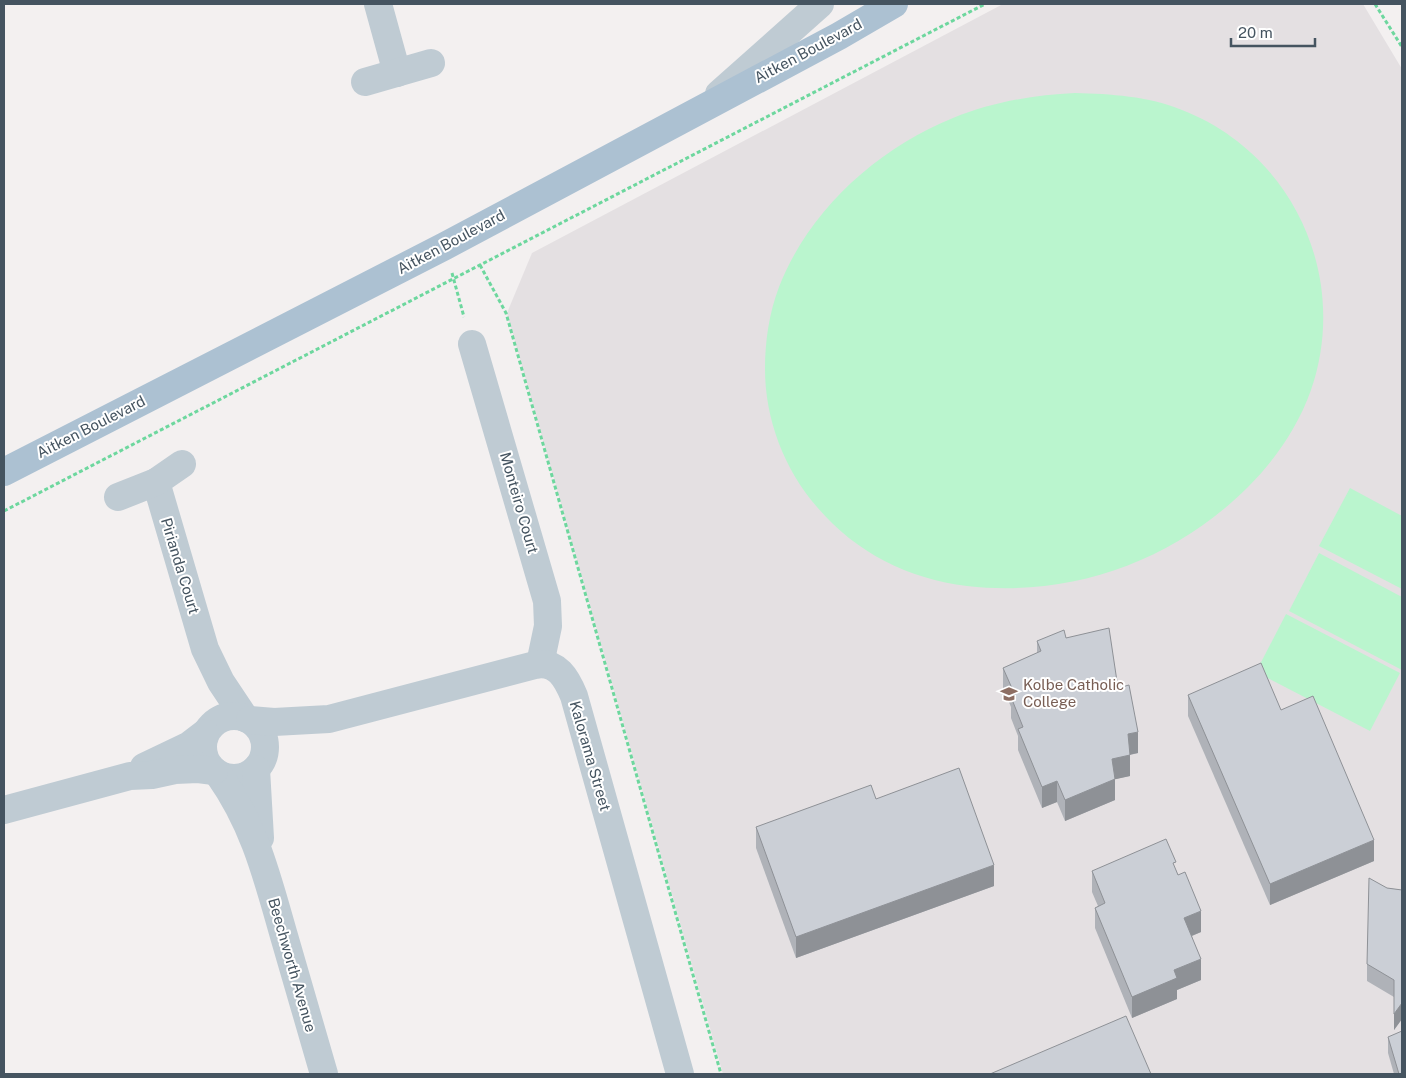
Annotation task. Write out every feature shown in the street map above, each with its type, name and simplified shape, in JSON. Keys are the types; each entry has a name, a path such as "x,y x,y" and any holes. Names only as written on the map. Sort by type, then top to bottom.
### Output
{"main road":[{"name":"Aitken Boulevard","path":"4,472 445,246 839,36 894,4"}],"street":[{"path":"378,4 397,73"},
{"path":"705,107 820,4"},
{"path":"365,82 431,63"},
{"name":"Monteiro Court","path":"472,344 548,601 548,626 540,664"},
{"path":"118,496 156,482 182,464"},
{"name":"Pirianda Court","path":"156,482 205,650 221,682 247,719"},
{"name":"Pirianda Court","path":"205,650 210,698 207,730"},
{"path":"130,776 149,764 188,746 217,721 226,717 235,716 274,722 329,719 540,664"},
{"name":"Kalorama Street","path":"540,664 556,668 566,678 574,696 680,1074"},
{"path":"247,719 258,727 263,736 264,756 258,767"},
{"path":"4,810 130,776 198,769 229,778 238,778 248,775 292,738 329,719"},
{"path":"207,730 203,743 203,754 207,763 217,773"},
{"name":"Beechworth Avenue","path":"258,767 261,855"},
{"name":"Beechworth Avenue","path":"217,773 233,795 261,855 324,1074"}],"path":[{"path":"4,511 985,4"},
{"path":"1375,4 1402,47"},
{"path":"445,246 472,344"},
{"path":"480,265 506,313 721,1074"}],"shaded area":[{"name":"Kolbe Catholic College","path":"1003,4 1363,4 1402,69 1402,1074 723,1074 507,313 532,253"}],"green space":[{"path":"1075,93 1116,95 1143,99 1182,110 1221,130 1254,156 1282,188 1303,224 1317,263 1323,305 1321,347 1311,390 1306,404 1285,442 1248,487 1219,513 1187,535 1154,554 1119,569 1082,579 1044,586 1006,588 967,586 924,577 884,561 848,537 817,507 805,492 786,460 768,406 765,369 770,317 779,287 792,259 808,232 827,208 872,165 898,147 925,131 968,112 1028,98"},
{"path":"1350,488 1402,516 1402,589 1319,546"},
{"path":"1319,553 1402,597 1402,670 1289,611"},
{"path":"1286,614 1400,673 1370,731 1256,672"}],"building":[{"path":"1109,628 1118,688 1129,685 1138,732 1128,734 1130,755 1112,759 1115,779 1065,800 1057,781 1042,787 1018,729 1023,727 1011,697 1015,695 1003,668 1041,651 1037,641 1064,630 1066,638"},
{"path":"1261,663 1281,710 1313,696 1374,840 1270,884 1188,695"},
{"path":"959,768 994,865 796,937 756,827 871,785 876,799"},
{"path":"1166,839 1176,862 1173,863 1178,875 1185,872 1201,911 1184,918 1201,959 1174,970 1177,978 1132,997 1095,908 1105,903 1092,871"},
{"path":"1369,878 1387,888 1402,890 1402,1003 1394,1014 1394,980 1367,964"},
{"path":"1126,1016 1151,1074 990,1074"},
{"path":"1402,1031 1402,1074 1399,1074 1388,1037"}],"place":[{"name":"Kolbe Catholic College","path":"1009,694"}]}
